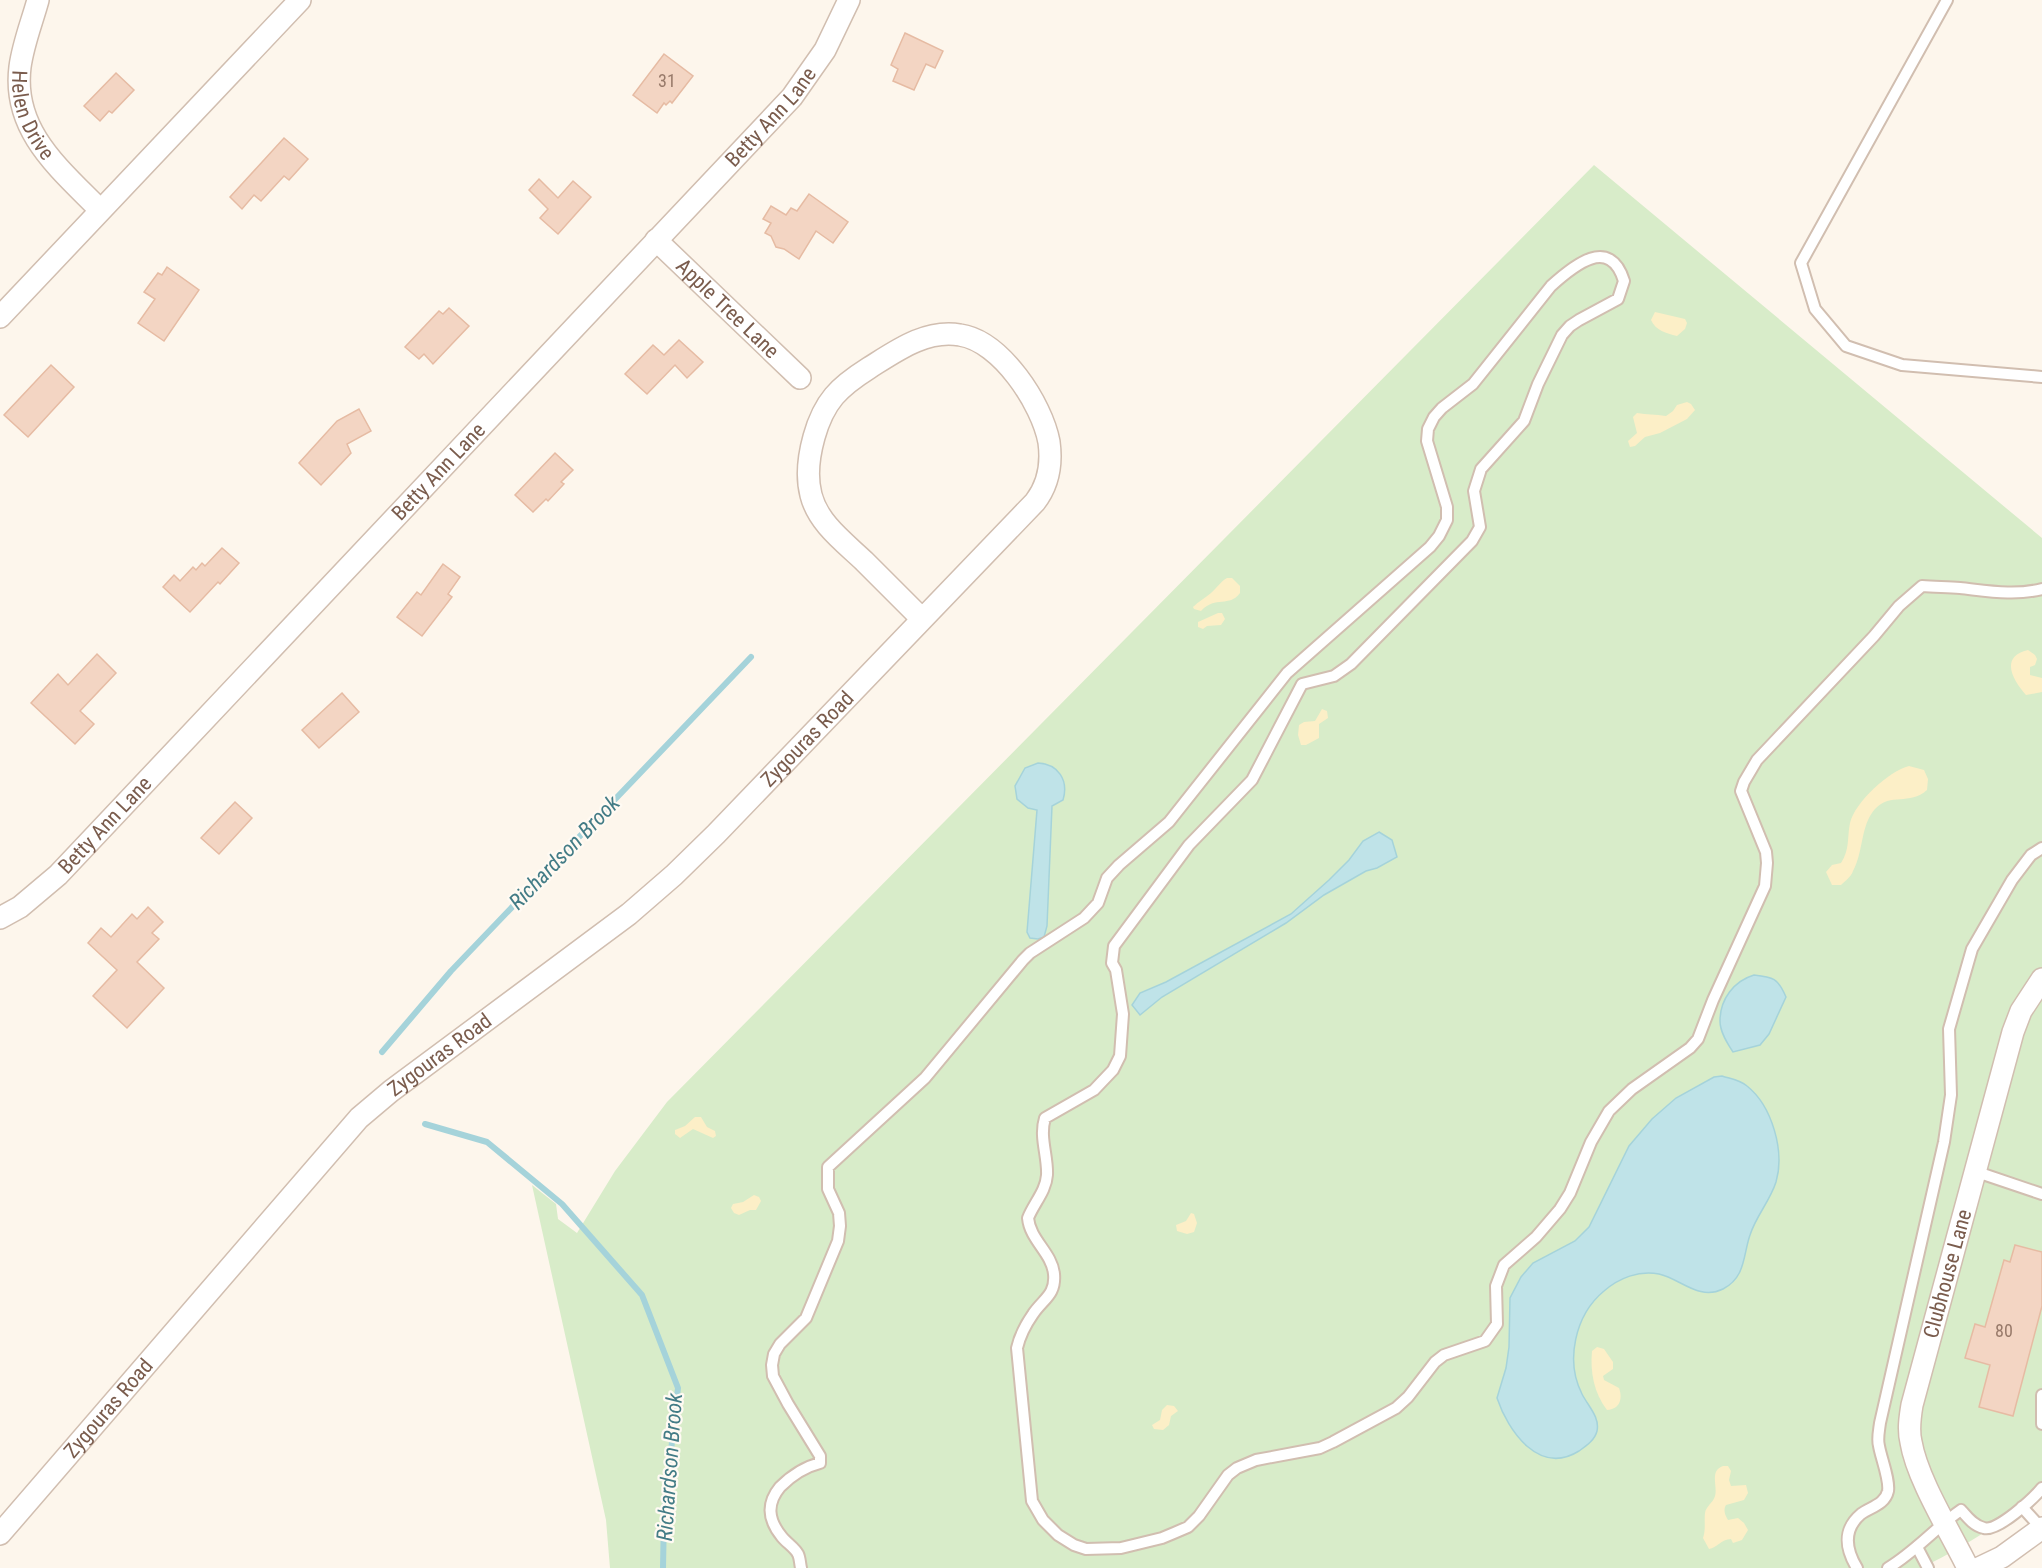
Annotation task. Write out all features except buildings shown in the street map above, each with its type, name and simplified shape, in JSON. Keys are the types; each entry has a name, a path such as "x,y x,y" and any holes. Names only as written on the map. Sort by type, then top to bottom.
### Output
{"street":[{"name":"Helen Drive","path":"38,0 22,54 20,69 22,110 28,125 44,151 100,210"},
{"path":"0,317 300,0"},
{"name":"Betty Ann Lane","path":"0,918 20,907 58,875 792,97 825,50 849,0"},
{"name":"Apple Tree Lane","path":"656,240 800,378"},
{"name":"Zygouras Road","path":"0,1534 358,1118 652,895 716,834 1035,502 1049,475 1050,453 1046,430 1023,386 993,351 977,340 960,335 935,335 906,345 843,385 832,396 823,412 816,429 808,469 811,495 821,517 922,619"},
{"name":"Clubhouse Lane","path":"1968,1568 1915,1457 1910,1442 1910,1426 1917,1383 2013,1032 2021,1011 2042,979"},
{"path":"1979,1568 2002,1557 2042,1528"}],"lane":[{"path":"1947,0 1801,263 1815,309 1846,346 1902,365 2042,377"},
{"path":"801,1568 799,1555 780,1535 773,1521 770,1513 771,1499 787,1480 800,1470 820,1463 820,1456 773,1376 772,1365 774,1354 780,1344 806,1318 838,1241 839,1213 828,1189 828,1167 925,1078 1030,953 1091,912 1098,903 1107,879 1119,865 1169,822 1287,673 1430,547 1439,536 1446,520 1447,507 1427,441 1428,429 1434,417 1473,384 1551,286 1565,273 1586,260 1605,257 1619,269 1624,281 1618,299 1570,326 1563,335 1538,384 1524,422 1481,469 1474,490 1480,519 1477,534 1351,664 1334,676 1302,684 1252,780 1189,845 1114,946 1112,963 1116,970 1123,1014 1120,1056 1113,1070 1094,1090 1045,1118 1042,1127 1048,1172 1046,1182 1028,1218 1033,1236 1054,1270 1054,1280 1053,1289 1035,1311 1020,1336 1017,1348 1028,1465 1032,1501 1043,1520 1058,1535 1086,1549 1121,1548 1162,1538 1188,1527 1199,1516 1228,1475 1237,1468 1256,1460 1312,1450 1333,1442 1396,1408 1408,1397 1435,1362 1444,1355 1485,1341 1497,1324 1496,1286 1504,1265 1536,1237 1560,1209 1570,1193 1591,1142 1609,1111 1632,1089 1690,1048 1698,1039 1713,1000 1765,886 1766,852 1741,791 1757,760 1899,606 1922,586 2004,593 2042,589"},
{"path":"1857,1568 1850,1556 1846,1539 1850,1529 1860,1515 1883,1502 1888,1491 1878,1443 1880,1423 1944,1142 1951,1095 1949,1029 1972,949 2012,880 2031,855 2042,848"},
{"path":"1974,1171 2042,1194"},
{"path":"2042,1395 2042,1424"},
{"path":"1888,1568 1961,1510 1969,1520 1985,1529 1994,1528 2042,1488"},
{"path":"2022,1507 2042,1528"},
{"path":"1917,1547 1928,1568"}],"green space":[{"path":"1594,165 2042,538 2042,1489 1984,1533 1921,1568 610,1568 606,1520 532,1185 556,1204 558,1219 577,1233 615,1171 667,1102"}],"sand":[{"path":"1655,312 1685,319 1687,323 1685,329 1677,336 1662,331 1651,320"},
{"path":"1687,402 1695,410 1687,419 1660,433 1645,437 1635,446 1630,447 1628,441 1637,433 1633,417 1637,413 1666,416 1677,405"},
{"path":"1227,578 1232,578 1240,586 1240,593 1236,597 1207,606 1201,611 1194,609 1195,605"},
{"path":"1222,613 1225,619 1221,625 1207,626 1203,629 1198,627 1198,622"},
{"path":"2028,650 2037,659 2035,665 2030,667 2030,675 2042,678 2042,692 2026,695 2013,676 2011,663 2019,653"},
{"path":"1322,709 1327,711 1328,718 1319,724 1319,738 1306,745 1301,745 1298,735 1299,725 1315,721"},
{"path":"1909,766 1924,770 1928,779 1927,790 1914,797 1887,801 1875,809 1864,831 1852,873 1841,885 1832,885 1826,872 1832,865 1841,863 1844,858 1853,815 1874,788 1892,774"},
{"path":"695,1117 701,1117 707,1127 715,1131 716,1136 713,1138 693,1129 680,1138 675,1134 675,1130 685,1126"},
{"path":"754,1195 761,1201 756,1210 739,1215 734,1213 731,1208 733,1204 743,1202"},
{"path":"1191,1213 1194,1214 1197,1223 1194,1232 1187,1234 1177,1231 1176,1225 1186,1221"},
{"path":"1597,1347 1604,1349 1613,1362 1613,1369 1603,1376 1604,1380 1619,1388 1620,1392 1618,1406 1607,1410 1594,1382 1592,1351"},
{"path":"1167,1405 1174,1406 1178,1411 1171,1416 1169,1425 1163,1430 1154,1429 1152,1425 1160,1420 1162,1410"},
{"path":"1723,1466 1728,1466 1731,1471 1729,1480 1731,1486 1746,1485 1748,1493 1744,1500 1726,1505 1725,1514 1728,1520 1738,1518 1748,1530 1742,1540 1733,1543 1731,1539 1728,1539 1709,1549 1703,1538 1705,1513 1715,1496 1716,1471"}],"water":[{"path":"1038,763 1051,766 1060,774 1064,793 1063,800 1052,806 1047,926 1044,937 1038,939 1030,938 1027,932 1037,810 1028,808 1017,799 1015,786 1025,768"},
{"path":"1379,832 1392,840 1397,857 1366,871 1324,895 1286,923 1162,997 1140,1015 1132,1005 1140,993 1166,982 1291,914 1349,860 1363,841"},
{"path":"1754,975 1777,982 1786,997 1769,1034 1760,1045 1733,1052 1721,1029 1722,1005 1734,986"},
{"path":"1722,1076 1744,1084 1756,1095 1770,1117 1779,1157 1776,1182 1753,1228 1740,1272 1730,1284 1714,1292 1698,1291 1652,1273 1630,1276 1604,1291 1594,1301 1580,1325 1574,1353 1577,1381 1597,1421 1596,1434 1582,1449 1564,1457 1551,1458 1538,1454 1517,1436 1497,1398 1506,1368 1509,1347 1510,1298 1521,1277 1533,1263 1575,1241 1589,1227 1629,1146 1652,1119 1676,1098 1714,1077"}],"waterway":[{"name":"Richardson Brook","path":"382,1052 451,971 751,657"},
{"name":"Richardson Brook","path":"425,1124 487,1142 562,1204 642,1295 678,1388 664,1514 663,1568"}]}
